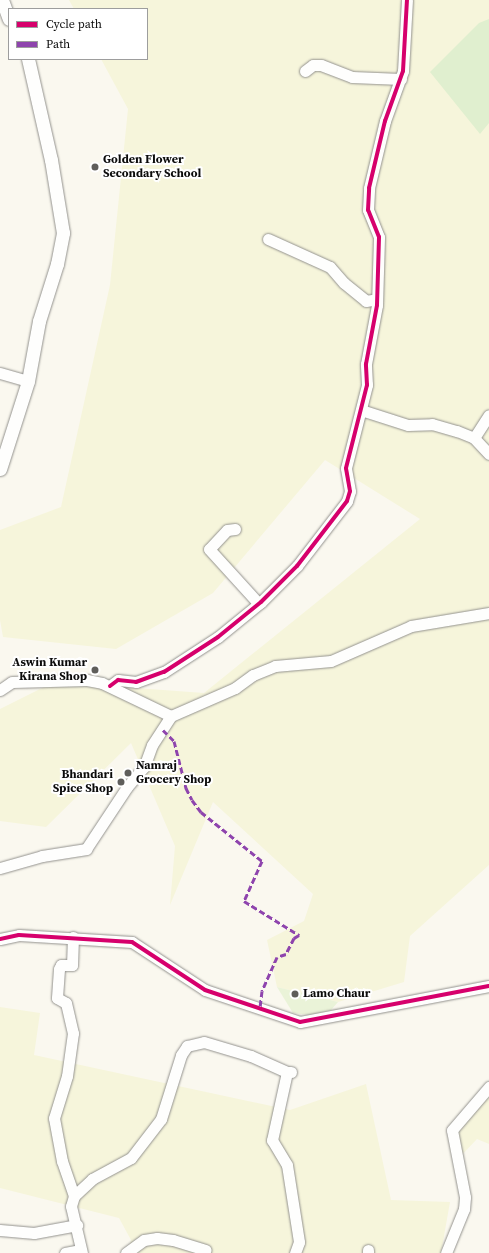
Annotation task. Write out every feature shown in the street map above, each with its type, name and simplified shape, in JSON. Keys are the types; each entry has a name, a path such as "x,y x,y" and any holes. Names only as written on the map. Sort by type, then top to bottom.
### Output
{"street":[{"path":"2,0 8,16"},
{"path":"110,686 118,680 136,682 164,672 218,636 259,604 303,559 348,501 350,491 346,468 367,385 366,364 377,299 379,237 368,210 369,188 385,121 401,79 407,0"},
{"path":"0,469 28,381 39,321 57,264 63,233 51,160 28,60"},
{"path":"305,71 313,66 321,65 352,77 401,79"},
{"path":"268,239 330,267 344,283 366,301 377,299"},
{"path":"0,373 28,381"},
{"path":"361,410 397,423 408,425 432,424 474,438 489,454"},
{"path":"474,438 489,415"},
{"path":"235,529 227,530 209,549 259,604"},
{"path":"0,868 42,856 86,849 127,787 144,767 152,745 171,716 235,688 253,675 275,666 331,660 411,626 489,613"},
{"path":"0,690 12,682 87,680 110,686 171,716"},
{"path":"0,939 19,935 73,937 132,942 205,990 300,1022 489,986"},
{"path":"73,937 72,965 61,965 59,969 57,998 66,1004 73,1033 67,1076 54,1118 62,1161 74,1196"},
{"path":"66,1253 82,1252 77,1225 71,1206 74,1196 92,1179 131,1158 161,1119 181,1055 187,1046 204,1042 251,1056 289,1072 272,1140 287,1165 298,1242 296,1253"},
{"path":"446,1253 464,1209 465,1197 452,1130 489,1087"},
{"path":"0,1230 34,1233 77,1225"},
{"path":"126,1253 144,1240 157,1238 173,1240 206,1250"}],"green space":[{"path":"69,0 489,0 489,865 410,936 404,982 338,1002 277,987 267,940 304,921 313,894 213,802 170,905 175,846 131,743 46,827 0,821 0,709 54,682 204,693 420,519 325,460 213,593 116,649 3,637 0,620 0,530 61,507 110,285 128,109 102,60 148,60 148,8 73,8"},
{"path":"489,19 489,123 480,134 430,72 479,23"},
{"name":"Lamo Chaur","path":"277,987 338,1002 325,1017 293,1013"},
{"path":"0,1007 40,1013 34,1055 290,1110 366,1084 391,1200 450,1202 441,1253 127,1253 131,1240 119,1218 0,1188"},
{"path":"489,1095 489,1144 477,1139 457,1160 452,1130"}],"marked path":[{"path":"163,730 174,741 186,788 192,800 201,812 262,861 244,901 299,935 294,938 286,954 277,957 262,991 260,1007"}],"cycle path":[{"path":"110,686 118,680 136,682 164,672 218,637 261,602 297,566 347,501 350,491 346,468 367,385 366,364 377,305 379,237 368,210 369,188 385,121 403,71 407,0"},
{"path":"0,939 19,935 132,942 205,990 300,1022 489,986"}],"place":[{"name":"Golden Flower Secondary School","path":"95,167"},
{"name":"Aswin Kumar Kirana Shop","path":"95,670"},
{"name":"Namraj Grocery Shop","path":"128,773"},
{"name":"Bhandari Spice Shop","path":"121,782"},
{"name":"Lamo Chaur","path":"295,994"}]}
